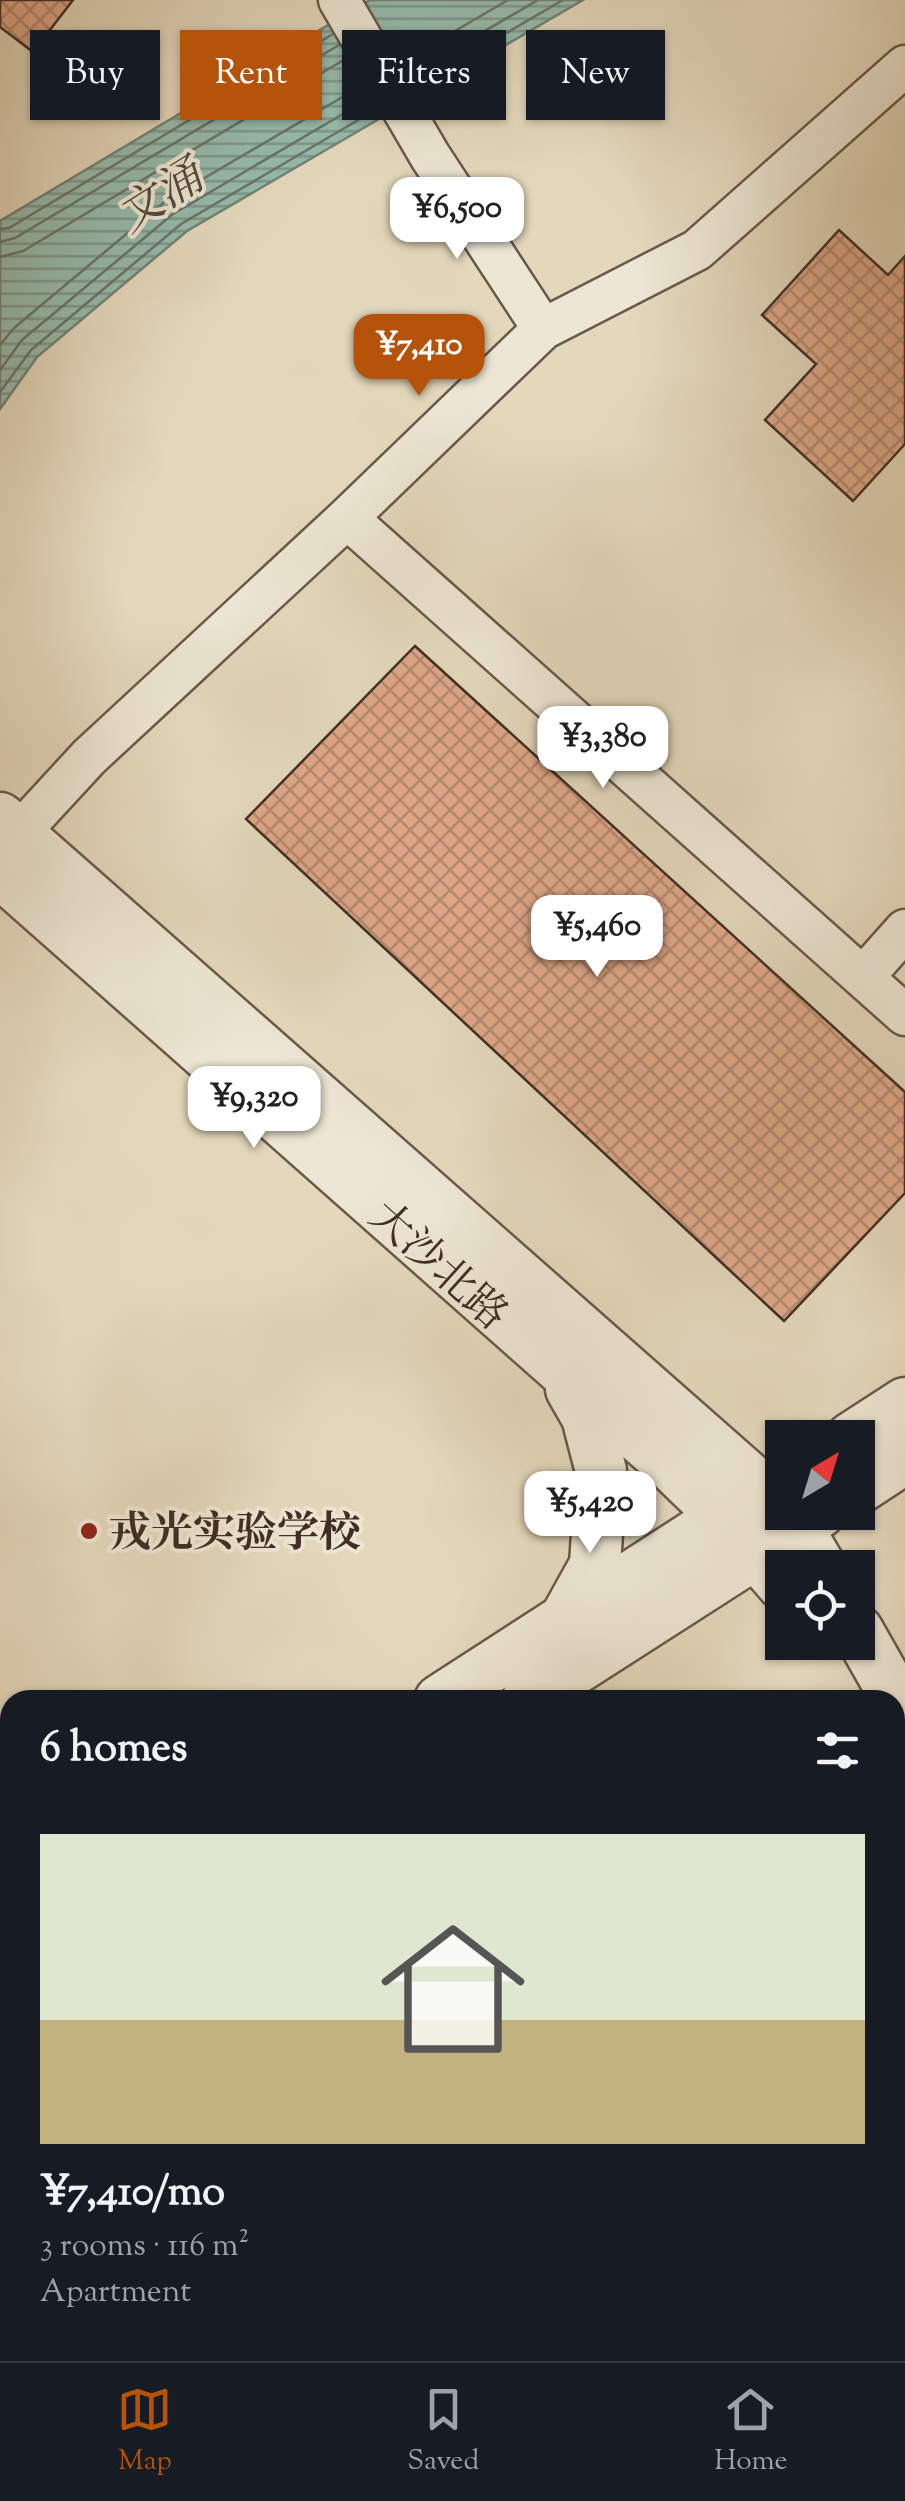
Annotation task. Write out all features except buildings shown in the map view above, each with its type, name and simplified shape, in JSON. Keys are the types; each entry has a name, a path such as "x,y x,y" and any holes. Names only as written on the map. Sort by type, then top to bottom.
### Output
{"street":[{"path":"339,0 430,156 542,329"},
{"path":"6,841 542,329 697,250 905,66"},
{"path":"347,518 905,1015"},
{"name":"大沙北路","path":"6,841 560,1372 669,1464 765,1507"},
{"name":"大沙北路","path":"6,841 765,1499"},
{"path":"864,976 905,930"},
{"path":"560,1372 588,1417 601,1471 595,1564 565,1621"},
{"path":"875,1423 905,1404"},
{"path":"875,1477 905,1458"},
{"path":"456,1690 565,1621 765,1524"},
{"path":"546,1690 765,1572"},
{"path":"851,1660 877,1690"},
{"path":"874,1660 890,1690"}],"water":[{"name":"文涌","path":"370,0 583,0 506,45 506,30 342,30 342,120 377,120 187,231 37,357 0,409 0,221 180,113 180,120 322,120 320,30"}],"place":[{"name":"戎光实验学校","path":"89,1531"}]}
